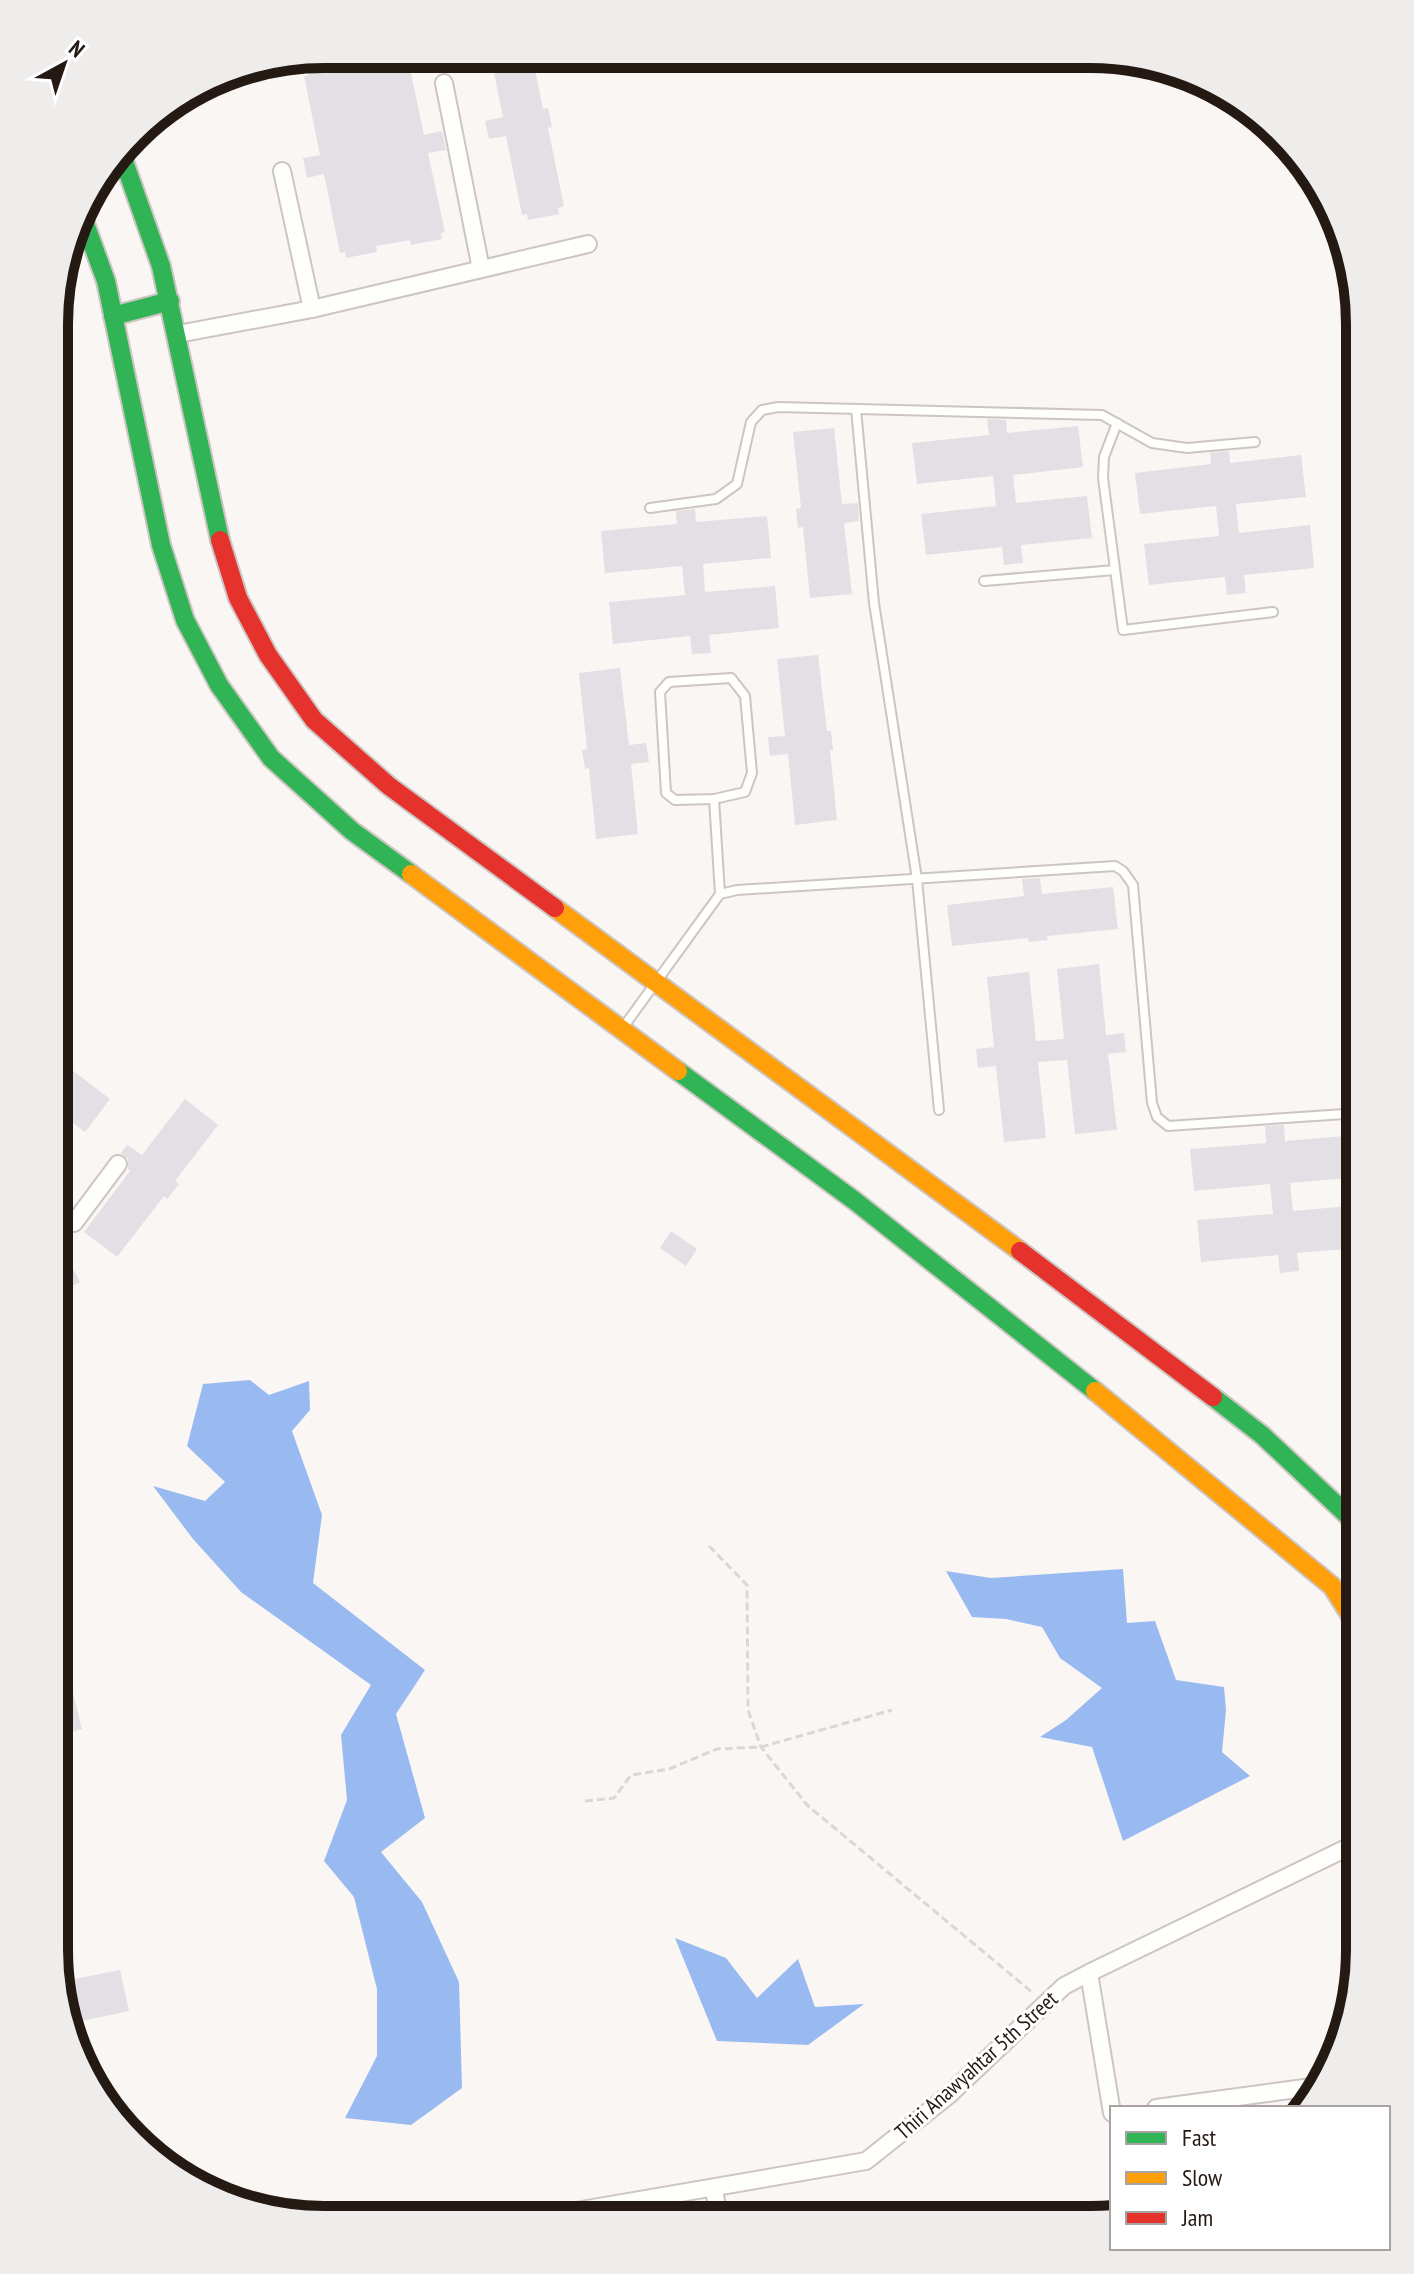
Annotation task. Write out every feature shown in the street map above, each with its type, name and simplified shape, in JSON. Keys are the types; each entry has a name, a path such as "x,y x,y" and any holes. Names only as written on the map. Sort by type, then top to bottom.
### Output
{"street":[{"path":"444,83 481,269"},
{"path":"125,163 161,266 178,334 217,531 238,598 268,655 314,720 389,786 1087,1301 1249,1425 1345,1513"},
{"path":"282,171 312,309"},
{"path":"86,228 106,281 161,545 185,620 219,685 271,758 352,831 855,1201 1073,1373 1332,1586 1345,1607"},
{"path":"178,334 312,309 588,244"},
{"path":"113,316 170,301"},
{"path":"68,1220 74,1223 118,1164"},
{"name":"Thiri Anawyahtar 5th Street","path":"609,2206 866,2161 949,2095 1064,1986 1345,1849"},
{"path":"1089,1973 1111,2106"},
{"path":"1171,2106 1305,2088"},
{"path":"714,2189 717,2206"}],"lane":[{"path":"650,508 716,499 737,484 751,422 762,410 778,407 1102,415 1152,443 1187,448 1255,442"},
{"path":"856,409 874,603 917,879 939,1110"},
{"path":"1117,423 1104,457 1103,478 1123,630 1273,612"},
{"path":"984,581 1115,570"},
{"path":"731,678 745,696 752,773 745,792 714,799 675,800 666,793 660,692 669,682 731,678"},
{"path":"622,1029 720,894 714,799"},
{"path":"720,894 737,890 1115,866 1133,885 1152,1103 1157,1117 1168,1126 1346,1114"}],"path":[{"path":"709,1546 747,1585 748,1710 761,1747 807,1805 1045,2003"},
{"path":"585,1801 614,1798 631,1775 669,1769 717,1749 761,1747 892,1710"}],"water":[{"path":"250,1380 269,1395 309,1381 310,1410 292,1431 322,1515 313,1583 425,1670 396,1714 425,1818 381,1852 422,1902 459,1982 462,2088 411,2125 345,2118 377,2056 377,1989 354,1897 324,1861 347,1800 341,1735 371,1685 241,1592 193,1539 153,1486 205,1501 225,1482 187,1446 203,1384"},
{"path":"1123,1569 1127,1623 1155,1621 1176,1680 1224,1687 1226,1710 1222,1752 1250,1776 1123,1841 1092,1747 1040,1737 1066,1720 1102,1688 1060,1658 1042,1627 1006,1619 972,1617 946,1571 991,1578"},
{"path":"675,1938 726,1958 757,1998 798,1959 815,2007 864,2004 808,2045 717,2041"}],"building":[{"path":"410,68 424,135 442,131 446,150 428,153 445,232 441,233 442,239 411,245 410,240 376,246 377,252 346,258 345,252 340,253 324,174 307,178 303,158 320,155 304,76 309,75 308,69"},
{"path":"493,68 535,68 543,109 548,108 552,127 548,128 564,206 558,208 559,214 528,220 527,214 522,215 506,136 489,139 485,121 503,117"},
{"path":"987,419 1006,420 1007,433 1078,426 1083,467 1013,475 1016,503 1087,496 1092,538 1021,545 1023,563 1004,565 1002,547 926,555 921,514 996,506 993,476 917,484 912,443 989,435"},
{"path":"834,428 842,504 858,503 859,521 844,523 852,594 810,598 803,527 798,528 796,509 801,508 793,432"},
{"path":"1229,451 1230,463 1301,455 1306,497 1236,504 1239,533 1310,525 1314,568 1244,575 1246,593 1227,595 1225,577 1149,585 1144,544 1219,536 1216,506 1140,514 1135,473 1211,464 1210,453"},
{"path":"695,509 696,522 767,516 771,558 703,564 705,592 775,586 779,628 709,635 711,653 692,654 690,636 613,644 609,602 685,595 682,566 605,573 601,531 677,524 676,511"},
{"path":"818,655 827,731 831,731 837,820 795,825 788,754 770,756 768,737 785,736 777,659"},
{"path":"620,668 629,745 646,743 649,762 631,764 638,834 596,839 589,768 585,769 582,750 587,749 579,673"},
{"path":"1040,878 1042,894 1113,887 1118,929 1047,936 1048,940 1029,942 1028,938 952,946 947,905 1024,896 1022,879"},
{"path":"1099,964 1106,1035 1124,1033 1126,1052 1108,1054 1117,1130 1075,1134 1067,1060 1038,1062 1046,1138 1004,1142 996,1066 978,1068 976,1049 994,1047 987,977 1029,972 1036,1041 1064,1039 1057,969"},
{"path":"68,1067 110,1099 85,1132 68,1119"},
{"path":"185,1099 218,1125 175,1181 179,1184 167,1199 164,1196 117,1257 84,1232 130,1171 128,1159 121,1153 127,1145 142,1155"},
{"path":"1284,1125 1285,1141 1346,1136 1345,1178 1290,1183 1293,1211 1345,1206 1345,1249 1297,1253 1299,1271 1280,1273 1278,1255 1201,1262 1197,1220 1273,1214 1270,1184 1194,1191 1190,1149 1266,1143 1265,1126"},
{"path":"671,1231 697,1249 686,1266 660,1248"},
{"path":"68,1259 80,1282 68,1289"},
{"path":"72,1689 82,1729 68,1732 68,1690"},
{"path":"120,1970 129,2011 79,2022 70,1980"}],"traffic: fast":[{"path":"125,163 161,266 220,540"},
{"path":"86,228 106,281 161,545 185,620 219,685 271,758 352,831 411,874"},
{"path":"113,316 170,301"},
{"path":"678,1071 855,1201 1095,1391"},
{"path":"1213,1397 1262,1435 1345,1513"}],"traffic: slow":[{"path":"411,874 678,1071"},
{"path":"555,908 1020,1251"},
{"path":"1095,1391 1332,1586 1345,1607"}],"traffic: jam":[{"path":"220,540 238,598 268,655 314,720 389,786 555,908"},
{"path":"1020,1251 1213,1397"}]}
